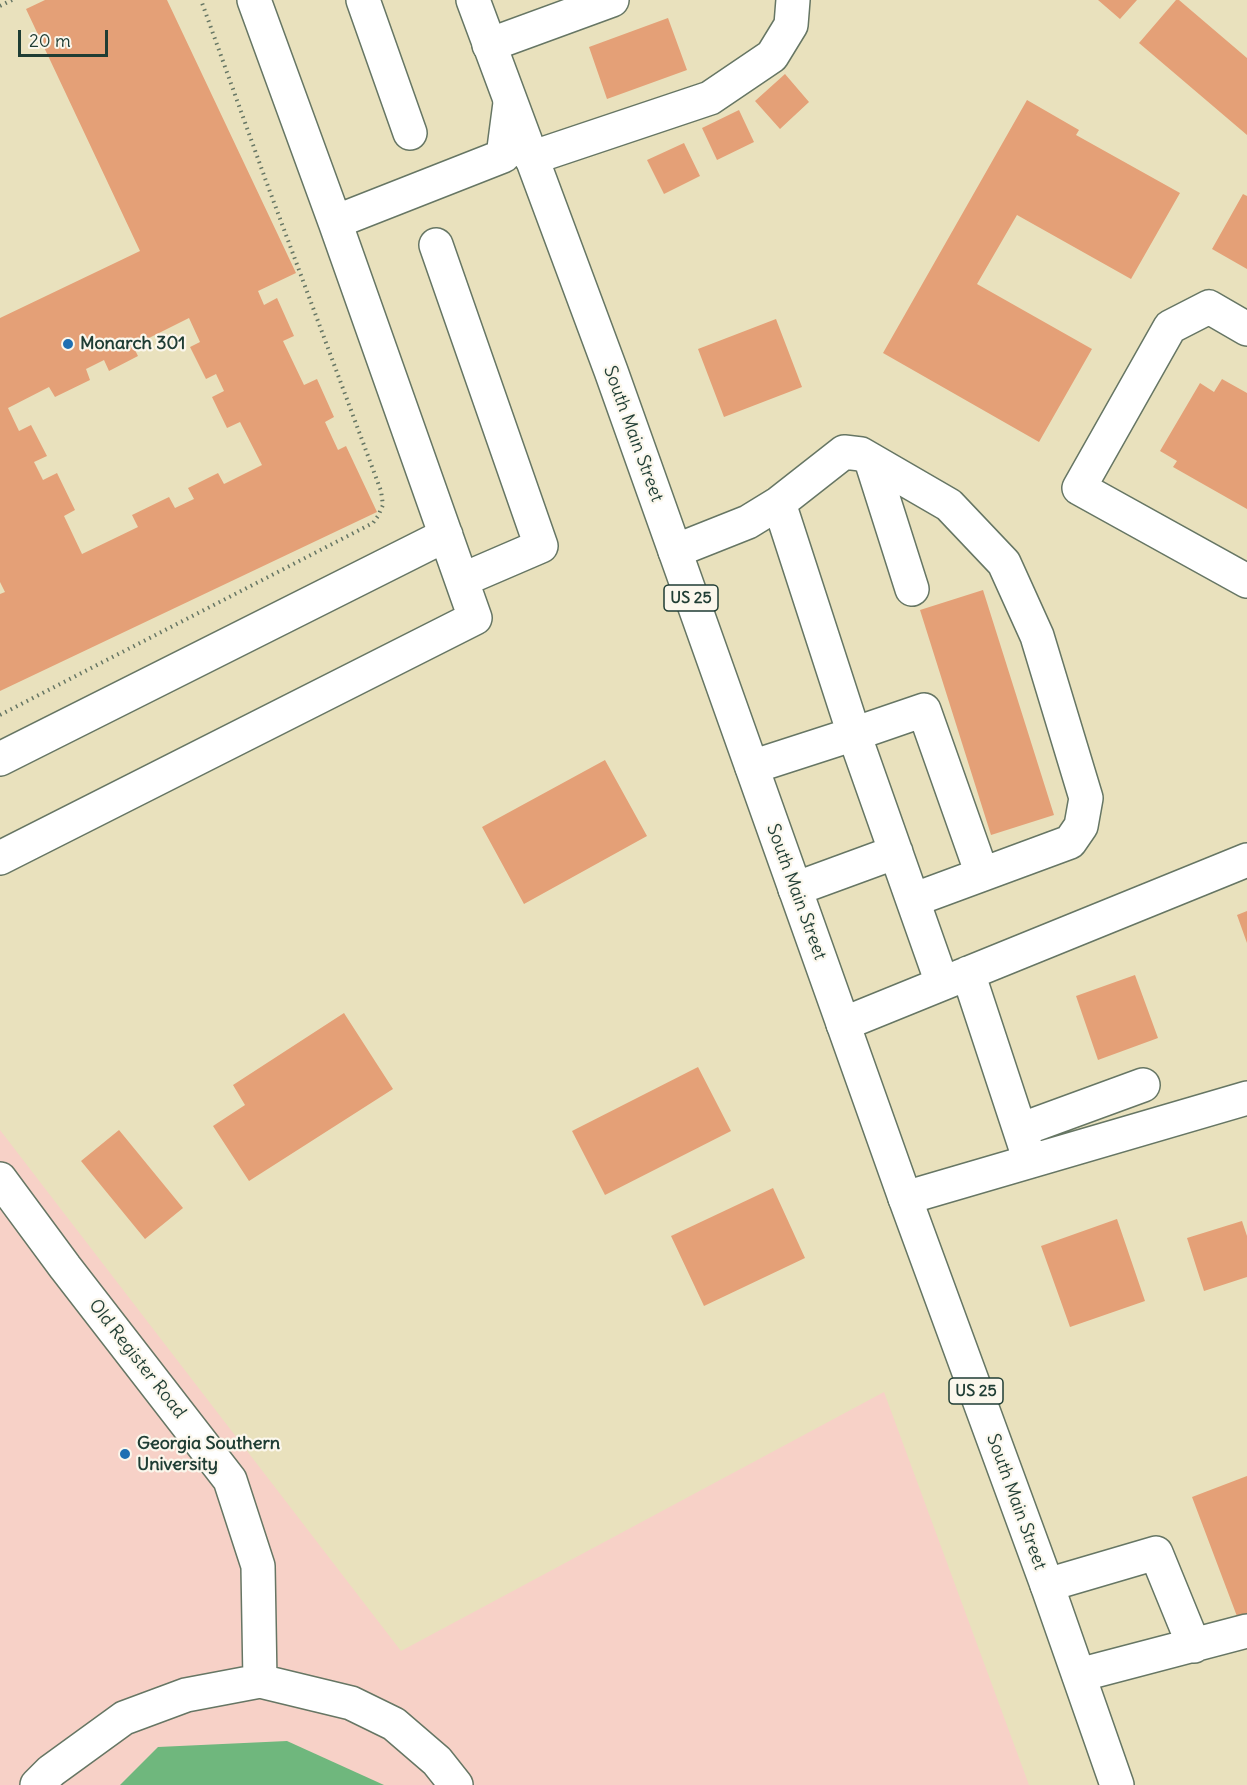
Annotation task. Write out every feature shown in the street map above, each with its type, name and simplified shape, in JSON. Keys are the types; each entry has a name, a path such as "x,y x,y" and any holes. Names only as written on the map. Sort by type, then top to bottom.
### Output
{"main road":[{"path":"0,858 475,618 254,0"},
{"path":"363,0 410,133"},
{"name":"South Main Street","path":"473,0 611,371 905,1198 1047,1585 1117,1785"},
{"path":"489,45 612,0"},
{"path":"531,158 710,98 772,56 791,25 793,0"},
{"path":"335,222 502,156 510,103"},
{"path":"436,245 541,546 462,579"},
{"path":"1247,329 1209,307 1170,327 1079,488 1247,581"},
{"path":"675,550 748,522 779,503 844,452 861,454 949,505 1004,563 1037,636 1086,798 1081,826 1070,842 913,900"},
{"path":"871,460 912,589"},
{"path":"779,503 855,734 913,900 955,978 1020,1130 1030,1161"},
{"path":"0,759 446,535"},
{"path":"752,767 924,710 982,874"},
{"path":"795,889 896,852"},
{"path":"843,1024 1247,860"},
{"path":"1020,1130 1143,1085"},
{"path":"905,1198 1247,1098"},
{"name":"Old Register Road","path":"0,1179 230,1480 258,1566 260,1681"},
{"path":"1047,1585 1156,1553 1194,1646"},
{"path":"1079,1675 1247,1631"},
{"path":"37,1785 51,1771 124,1718 186,1695 260,1681 351,1702 394,1724 437,1761 456,1785"}],"path":[{"path":"0,6 12,0"},
{"path":"0,715 372,523 384,505 381,491 201,0"}],"shaded area":[{"name":"Georgia Southern University","path":"0,1130 401,1651 884,1392 1029,1785 0,1785"}],"green space":[{"path":"287,1741 384,1785 120,1785 158,1747"}],"building":[{"name":"Monarch 301","path":"45,0 167,0 296,273 258,291 264,305 277,298 294,336 283,341 304,385 317,379 334,417 325,422 338,450 346,446 377,512 0,691 0,594 5,592 0,582 0,318 140,251 26,9","holes":["189,318 200,342 190,347 206,379 216,374 224,391 212,397 227,428 240,422 262,465 224,484 218,473 188,488 194,499 175,508 169,497 132,515 138,527 82,554 64,516 75,510 57,473 43,480 34,462 47,456 31,425 19,431 8,408 49,387 55,397 90,380 86,369 104,360 109,371 138,356 133,346"]},
{"path":"1098,0 1137,0 1120,19"},
{"path":"1176,0 1179,0 1247,58 1247,135 1139,43"},
{"path":"668,18 687,70 607,99 589,47"},
{"path":"785,74 809,102 780,129 755,101"},
{"path":"1027,100 1079,130 1076,135 1180,193 1131,279 1017,215 977,284 1092,349 1039,442 883,353"},
{"path":"739,110 754,142 717,160 702,128"},
{"path":"684,143 700,176 664,194 647,160"},
{"path":"1243,194 1247,196 1247,269 1212,249"},
{"path":"776,319 802,387 724,417 698,349"},
{"path":"1222,379 1247,393 1247,509 1173,467 1177,461 1160,451 1200,383 1214,392"},
{"path":"983,590 1054,815 991,835 920,610"},
{"path":"605,760 647,836 524,904 482,827"},
{"path":"1247,911 1247,943 1237,915"},
{"path":"1135,975 1158,1038 1098,1060 1076,996"},
{"path":"344,1013 393,1089 249,1181 213,1126 245,1105 233,1085"},
{"path":"698,1067 731,1131 605,1195 572,1131"},
{"path":"119,1130 183,1208 145,1239 81,1161"},
{"path":"773,1188 805,1258 704,1306 671,1236"},
{"path":"1117,1219 1145,1301 1070,1327 1041,1246"},
{"path":"1242,1221 1247,1236 1247,1277 1204,1291 1187,1238"},
{"path":"1247,1476 1247,1616 1238,1619 1192,1497"}],"place":[{"name":"Monarch 301","path":"68,344"},
{"name":"Georgia Southern University","path":"125,1454"}]}
